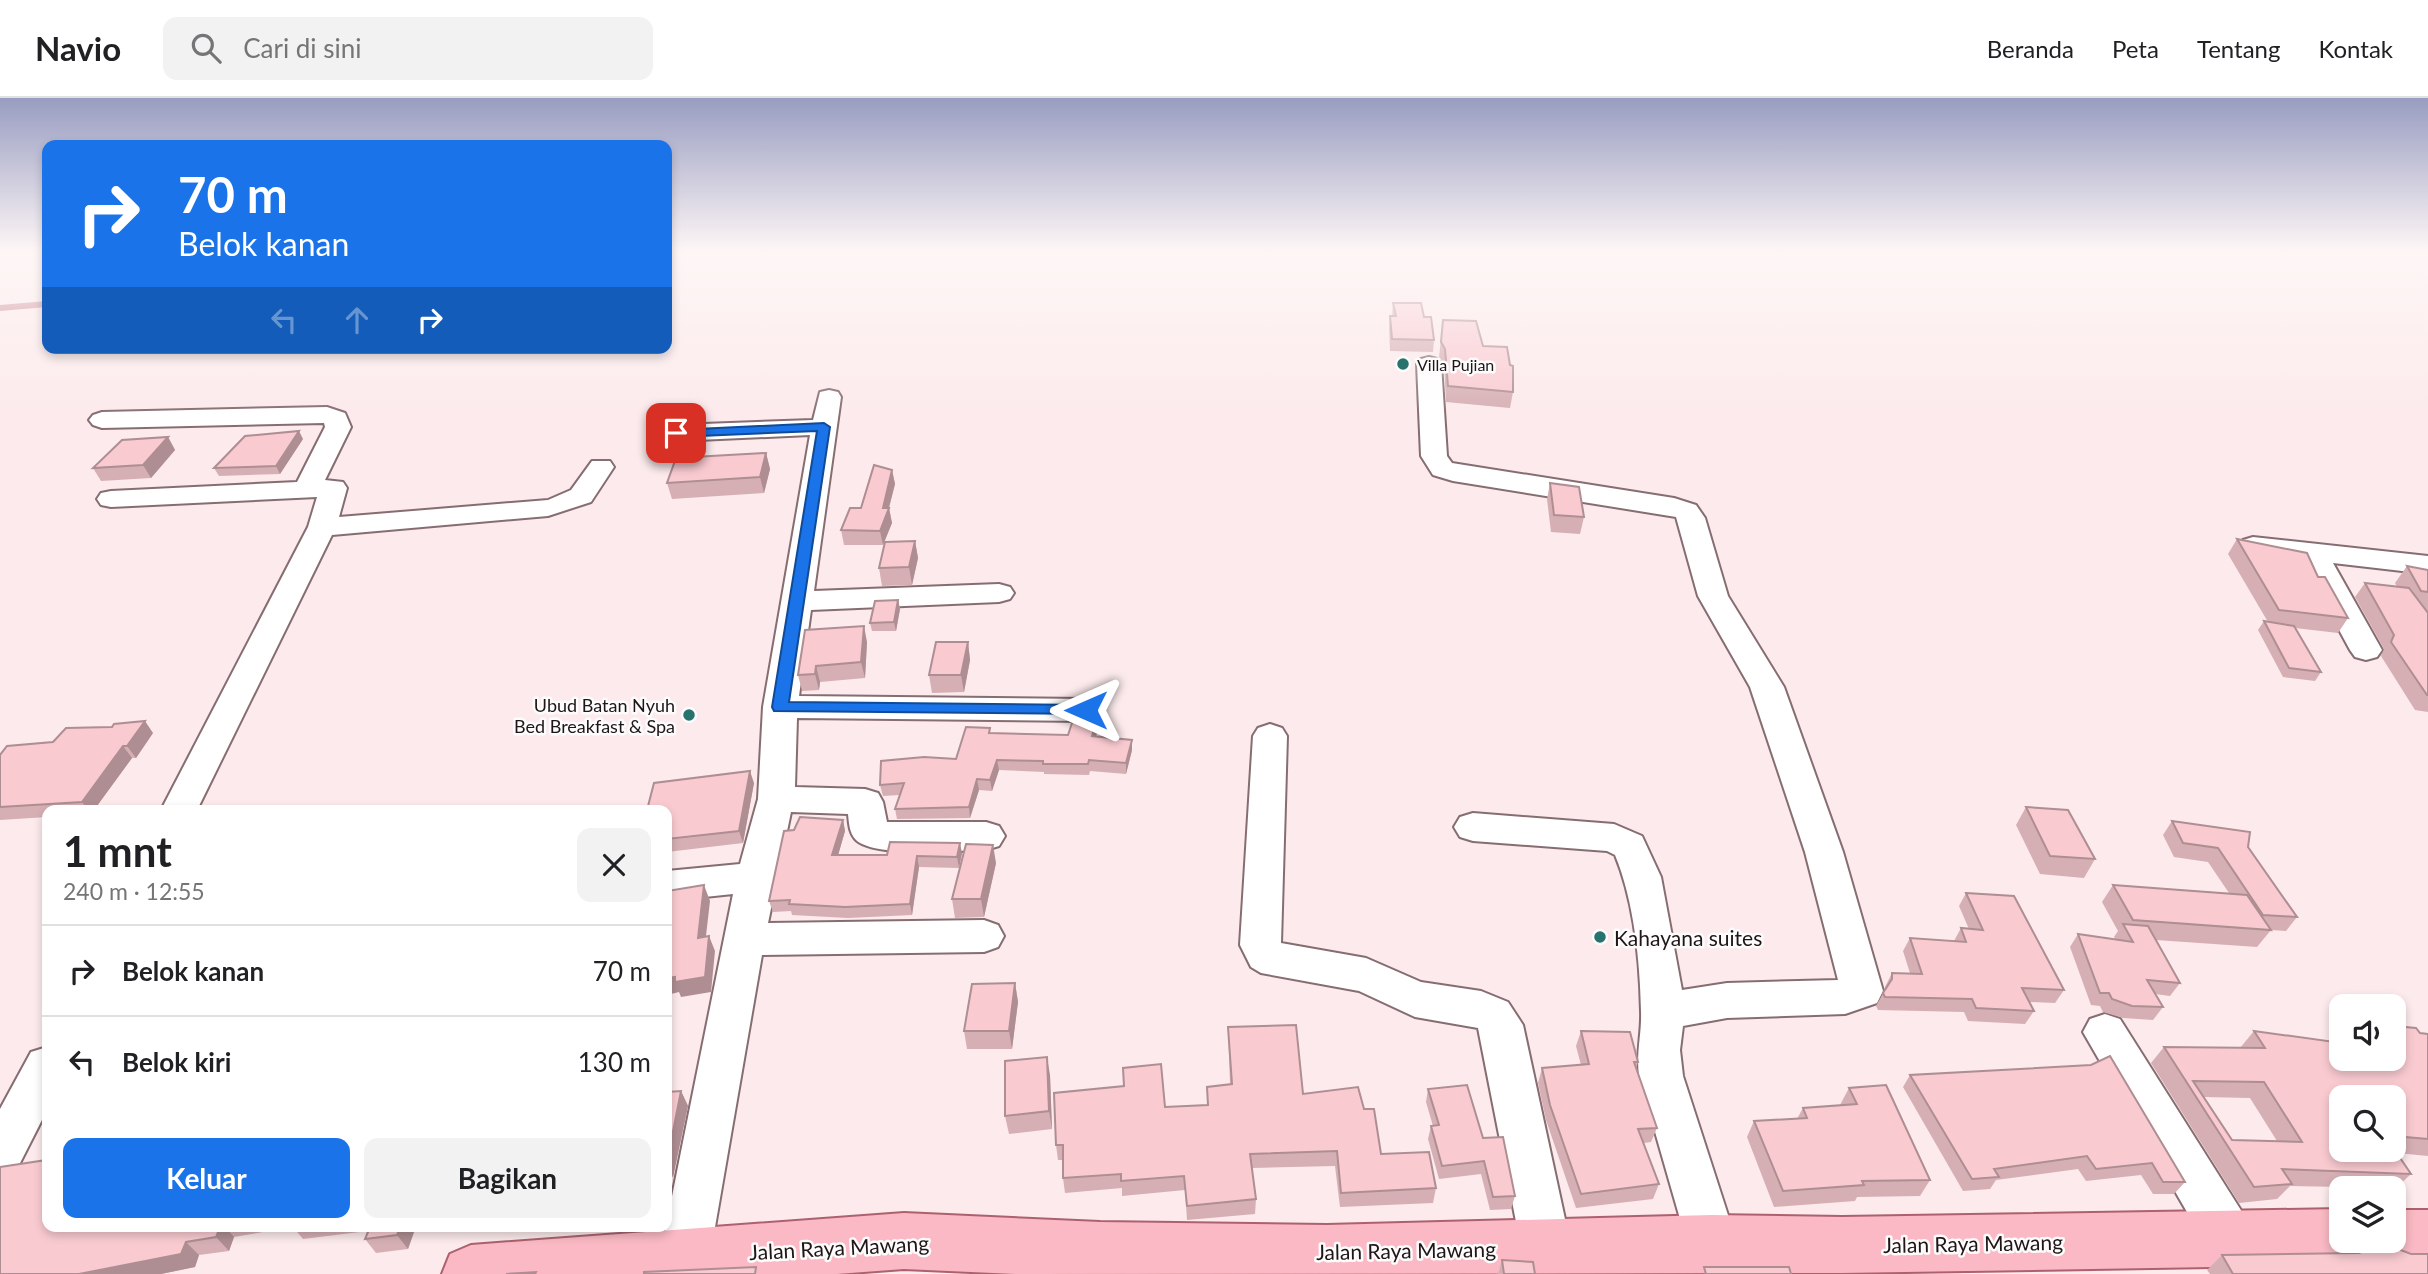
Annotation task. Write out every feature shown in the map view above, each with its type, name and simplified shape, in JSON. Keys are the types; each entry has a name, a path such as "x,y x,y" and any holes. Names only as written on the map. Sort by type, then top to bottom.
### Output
{"main road":[{"name":"Jalan Raya Mawang","path":"471,1274 904,1241 1099,1262 1328,1263 1546,1247 1712,1243 1848,1259 2329,1237"},
{"path":"2406,1238 2428,1238"}],"street":[{"path":"1429,364 1434,456 1442,469 1452,473 1674,506 1686,511 1691,518 1713,596 1768,687 1824,852 1862,991 1845,997 1719,1002 1676,1009 1663,1015"},
{"path":"676,433 826,412 780,707 776,799 756,877 685,1256"},
{"path":"102,419 327,415 337,418 338,427 307,488"},
{"path":"322,527 548,509 568,504 588,493 601,467"},
{"path":"111,499 333,488 322,527 182,805"},
{"path":"2253,546 2428,565"},
{"path":"2312,553 2366,650"},
{"path":"798,601 999,593"},
{"path":"780,707 1086,710"},
{"path":"1270,736 1260,945 1266,955 1276,961 1366,975 1415,999 1481,1009 1493,1014 1501,1025 1546,1247"},
{"path":"776,799 860,800 868,806 869,830 879,836 986,836"},
{"path":"1474,827 1614,838 1629,846 1638,867 1654,944 1663,1015 1658,1050 1661,1076 1712,1243"},
{"path":"672,885 756,877"},
{"path":"744,939 984,936"},
{"path":"2105,1032 2231,1240"},
{"path":"0,1154 42,1075"}],"building":[{"path":"1394,307 1422,307 1424,317 1431,317 1434,340 1392,339 1390,316 1396,316"},
{"path":"1443,320 1476,321 1483,346 1507,347 1510,365 1513,366 1513,392 1448,386 1445,349 1441,342"},
{"path":"299,431 276,466 214,468 245,436"},
{"path":"168,437 143,465 93,468 122,440"},
{"path":"766,453 760,477 667,483 676,458"},
{"path":"874,465 892,470 883,508 889,508 880,531 841,530 850,508 861,508"},
{"path":"1550,483 1579,487 1584,517 1554,515"},
{"path":"2237,539 2307,553 2318,577 2325,577 2348,618 2279,610"},
{"path":"915,541 909,567 879,568 885,542"},
{"path":"2407,566 2428,570 2428,592 2421,591"},
{"path":"2365,583 2409,588 2428,613 2428,695 2391,642 2394,635"},
{"path":"898,600 894,622 870,623 875,601"},
{"path":"2264,621 2294,626 2321,672 2289,668"},
{"path":"864,626 861,662 816,666 815,674 798,675 805,630"},
{"path":"936,642 968,642 961,675 929,675"},
{"path":"1074,717 1097,719 1092,736 1132,740 1126,763 1089,760 1088,764 1043,764 1043,761 997,760 990,780 977,779 969,807 895,809 904,783 880,785 881,761 924,757 956,759 966,727 990,728 989,733 1068,735"},
{"path":"145,721 82,802 0,807 0,755 7,746 53,742 66,728 112,727 114,724"},
{"path":"750,771 739,831 672,838 672,805 648,805 654,783"},
{"path":"2026,807 2068,810 2095,859 2050,856"},
{"path":"800,817 843,820 832,855 887,855 890,842 960,843 957,857 917,856 910,904 845,907 789,904 790,900 769,901 784,831 794,830"},
{"path":"2172,821 2250,832 2248,847 2297,917 2263,915 2218,848 2183,843"},
{"path":"966,844 993,845 981,899 952,899"},
{"path":"704,885 698,938 709,936 705,977 675,982 675,977 672,977 672,890"},
{"path":"2113,885 2247,895 2271,930 2133,920"},
{"path":"1966,893 2014,896 2064,990 2022,988 2034,1011 1976,1008 1972,999 1885,997 1883,993 1892,979 1892,973 1922,974 1910,938 1966,942 1961,928 1983,930"},
{"path":"2123,924 2148,926 2180,983 2147,980 2163,1007 2132,1006 2112,999 2109,993 2100,993 2078,934 2133,942"},
{"path":"1015,983 1009,1031 964,1031 972,984"},
{"path":"1296,1025 1303,1094 1358,1087 1364,1109 1374,1109 1381,1154 1429,1152 1436,1188 1341,1193 1337,1151 1250,1154 1256,1199 1187,1206 1184,1176 1121,1181 1121,1174 1063,1178 1063,1145 1056,1145 1054,1093 1124,1086 1123,1068 1161,1064 1165,1107 1208,1105 1207,1087 1232,1084 1228,1027"},
{"path":"2406,1027 2416,1028 2420,1033 2428,1034 2428,1139 2406,1137 2406,1085 2329,1085 2329,1162 2403,1162 2411,1174 2282,1169 2292,1184 2254,1187 2164,1047 2265,1048 2254,1031 2329,1041 2329,1071 2406,1071","holes":["2193,1081 2264,1082 2302,1142 2232,1140"]},
{"path":"1581,1031 1630,1032 1638,1062 1634,1062 1657,1128 1638,1129 1659,1184 1581,1194 1550,1105 1542,1068 1589,1064"},
{"path":"2110,1056 2185,1182 2163,1182 2152,1163 2096,1169 2087,1156 1994,1169 1999,1177 1972,1179 1910,1075 2091,1065"},
{"path":"1047,1057 1049,1111 1005,1116 1005,1061"},
{"path":"1467,1085 1483,1138 1503,1137 1515,1196 1493,1197 1484,1161 1442,1166 1431,1126 1439,1125 1428,1089"},
{"path":"1886,1085 1930,1180 1862,1181 1864,1185 1783,1191 1754,1121 1807,1118 1803,1108 1857,1104 1849,1088"},
{"path":"681,1091 672,1137 672,1092"},
{"path":"42,1161 42,1232 218,1232 216,1237 186,1242 181,1254 79,1274 0,1274 0,1167"},
{"path":"368,1232 398,1232 397,1235 365,1239"},
{"path":"2428,1254 2428,1274 2233,1274 2222,1255"},
{"path":"1502,1260 1533,1262 1535,1274 1504,1274"},
{"path":"756,1267 755,1274 644,1274 644,1272"},
{"path":"1704,1267 1789,1267 1791,1274 1706,1274"}],"waterway":[{"path":"0,308 13,307"}],"place":[{"name":"Villa Pujian","path":"1403,364"},
{"name":"Ubud Batan Nyuh Bed Breakfast & Spa","path":"689,715"},
{"name":"Kahayana suites","path":"1600,937"}],"route":[{"path":"676,433 824,427 780,707 1086,710"}]}
